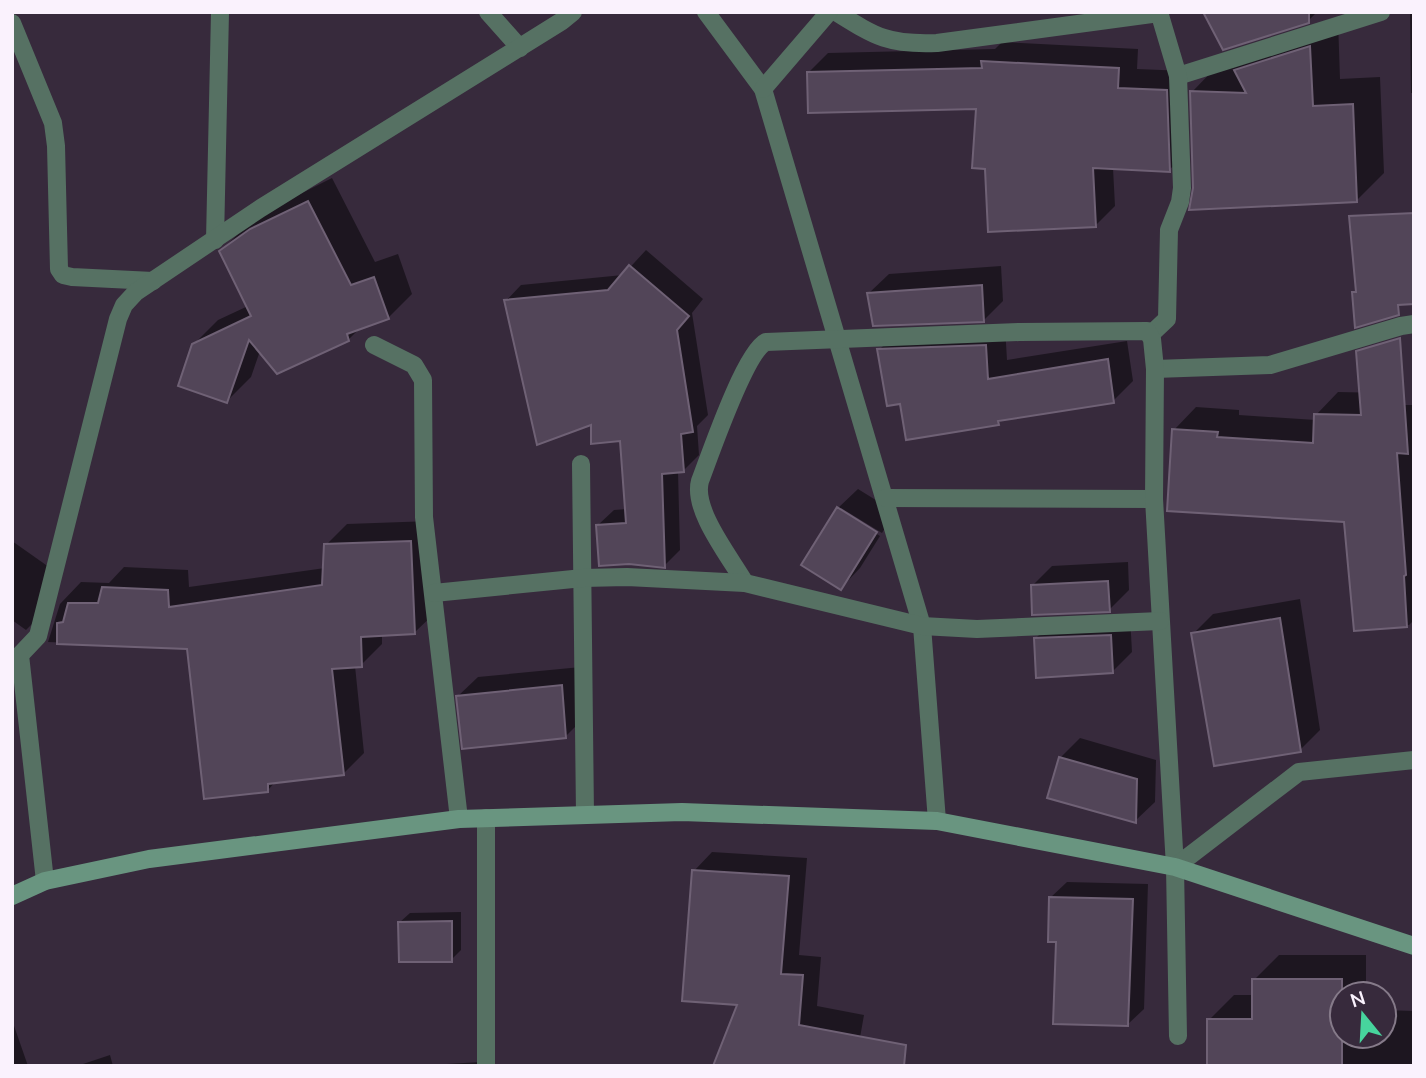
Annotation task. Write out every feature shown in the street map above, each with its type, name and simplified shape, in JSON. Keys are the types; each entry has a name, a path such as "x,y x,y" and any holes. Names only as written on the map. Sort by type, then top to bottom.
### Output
{"street":[{"path":"215,240 220,12"},
{"path":"488,12 520,48"},
{"path":"45,881 16,655 38,636 118,319 130,299 261,208 562,22 573,12"},
{"path":"706,12 763,89 922,626 937,821"},
{"path":"763,89 829,12"},
{"path":"836,12 878,38 911,44 937,43 1159,13 1178,76 1182,188 1180,202 1169,230 1167,319 1150,335"},
{"path":"1178,76 1361,15 1381,12"},
{"path":"12,23 53,123 60,269 63,275 153,281"},
{"path":"1155,369 1270,365 1414,324"},
{"path":"745,583 700,504 698,485 740,380 760,345 766,342 1019,332 1143,330 1150,335 1155,369 1154,499 1175,867 1178,1035"},
{"path":"374,345 414,365 423,380 422,499 459,819"},
{"path":"581,464 585,815"},
{"path":"885,498 1154,499"},
{"path":"434,593 583,578 627,577 745,583 922,626 977,629 1160,621"},
{"path":"1175,867 1299,772 1414,760"},
{"path":"12,896 45,881 149,859 459,819 682,812 937,821 1175,867 1414,946"},
{"path":"486,818 486,1066"}],"building":[{"path":"1203,12 1309,12 1309,23 1223,50"},
{"path":"1310,46 1313,106 1353,104 1357,202 1189,210 1193,188 1190,91 1246,93 1234,70"},
{"path":"981,61 1119,68 1118,88 1167,90 1170,172 1093,168 1096,227 988,232 985,169 972,168 976,109 808,113 807,72 982,68"},
{"path":"308,201 351,285 374,277 389,319 347,334 349,341 277,374 249,340 227,403 178,386 192,344 251,316 219,251 250,229"},
{"path":"1414,213 1414,304 1398,305 1399,315 1355,328 1352,292 1356,292 1349,216"},
{"path":"629,265 689,316 677,330 693,432 681,434 684,472 662,474 665,568 629,564 599,566 596,525 626,523 620,441 591,444 591,425 537,445 504,300 608,290"},
{"path":"982,285 984,322 873,326 867,293"},
{"path":"1400,338 1408,454 1397,453 1407,627 1354,631 1344,522 1167,511 1172,429 1218,432 1217,437 1313,443 1314,414 1361,415 1356,351"},
{"path":"986,345 988,379 1108,359 1114,403 998,421 999,425 906,440 900,404 887,406 877,349"},
{"path":"837,507 877,532 841,590 801,565"},
{"path":"411,541 415,634 361,637 362,667 332,669 344,775 268,784 268,792 204,799 187,649 57,644 57,623 63,622 68,603 98,603 102,587 168,590 169,607 322,585 324,544"},
{"path":"1108,581 1110,612 1032,615 1031,585"},
{"path":"1280,618 1301,752 1214,766 1191,633"},
{"path":"1111,635 1113,673 1036,678 1034,638"},
{"path":"562,685 566,738 462,749 456,696"},
{"path":"1059,757 1137,779 1136,823 1047,798"},
{"path":"692,870 789,876 781,974 803,975 799,1025 906,1045 904,1066 713,1066 737,1005 682,1001"},
{"path":"1049,897 1133,899 1128,1026 1053,1024 1056,942 1048,942"},
{"path":"452,921 452,962 399,962 398,922"},
{"path":"1252,979 1342,979 1328,980 1328,1050 1342,1050 1342,1066 1207,1066 1207,1019 1252,1019"}]}
